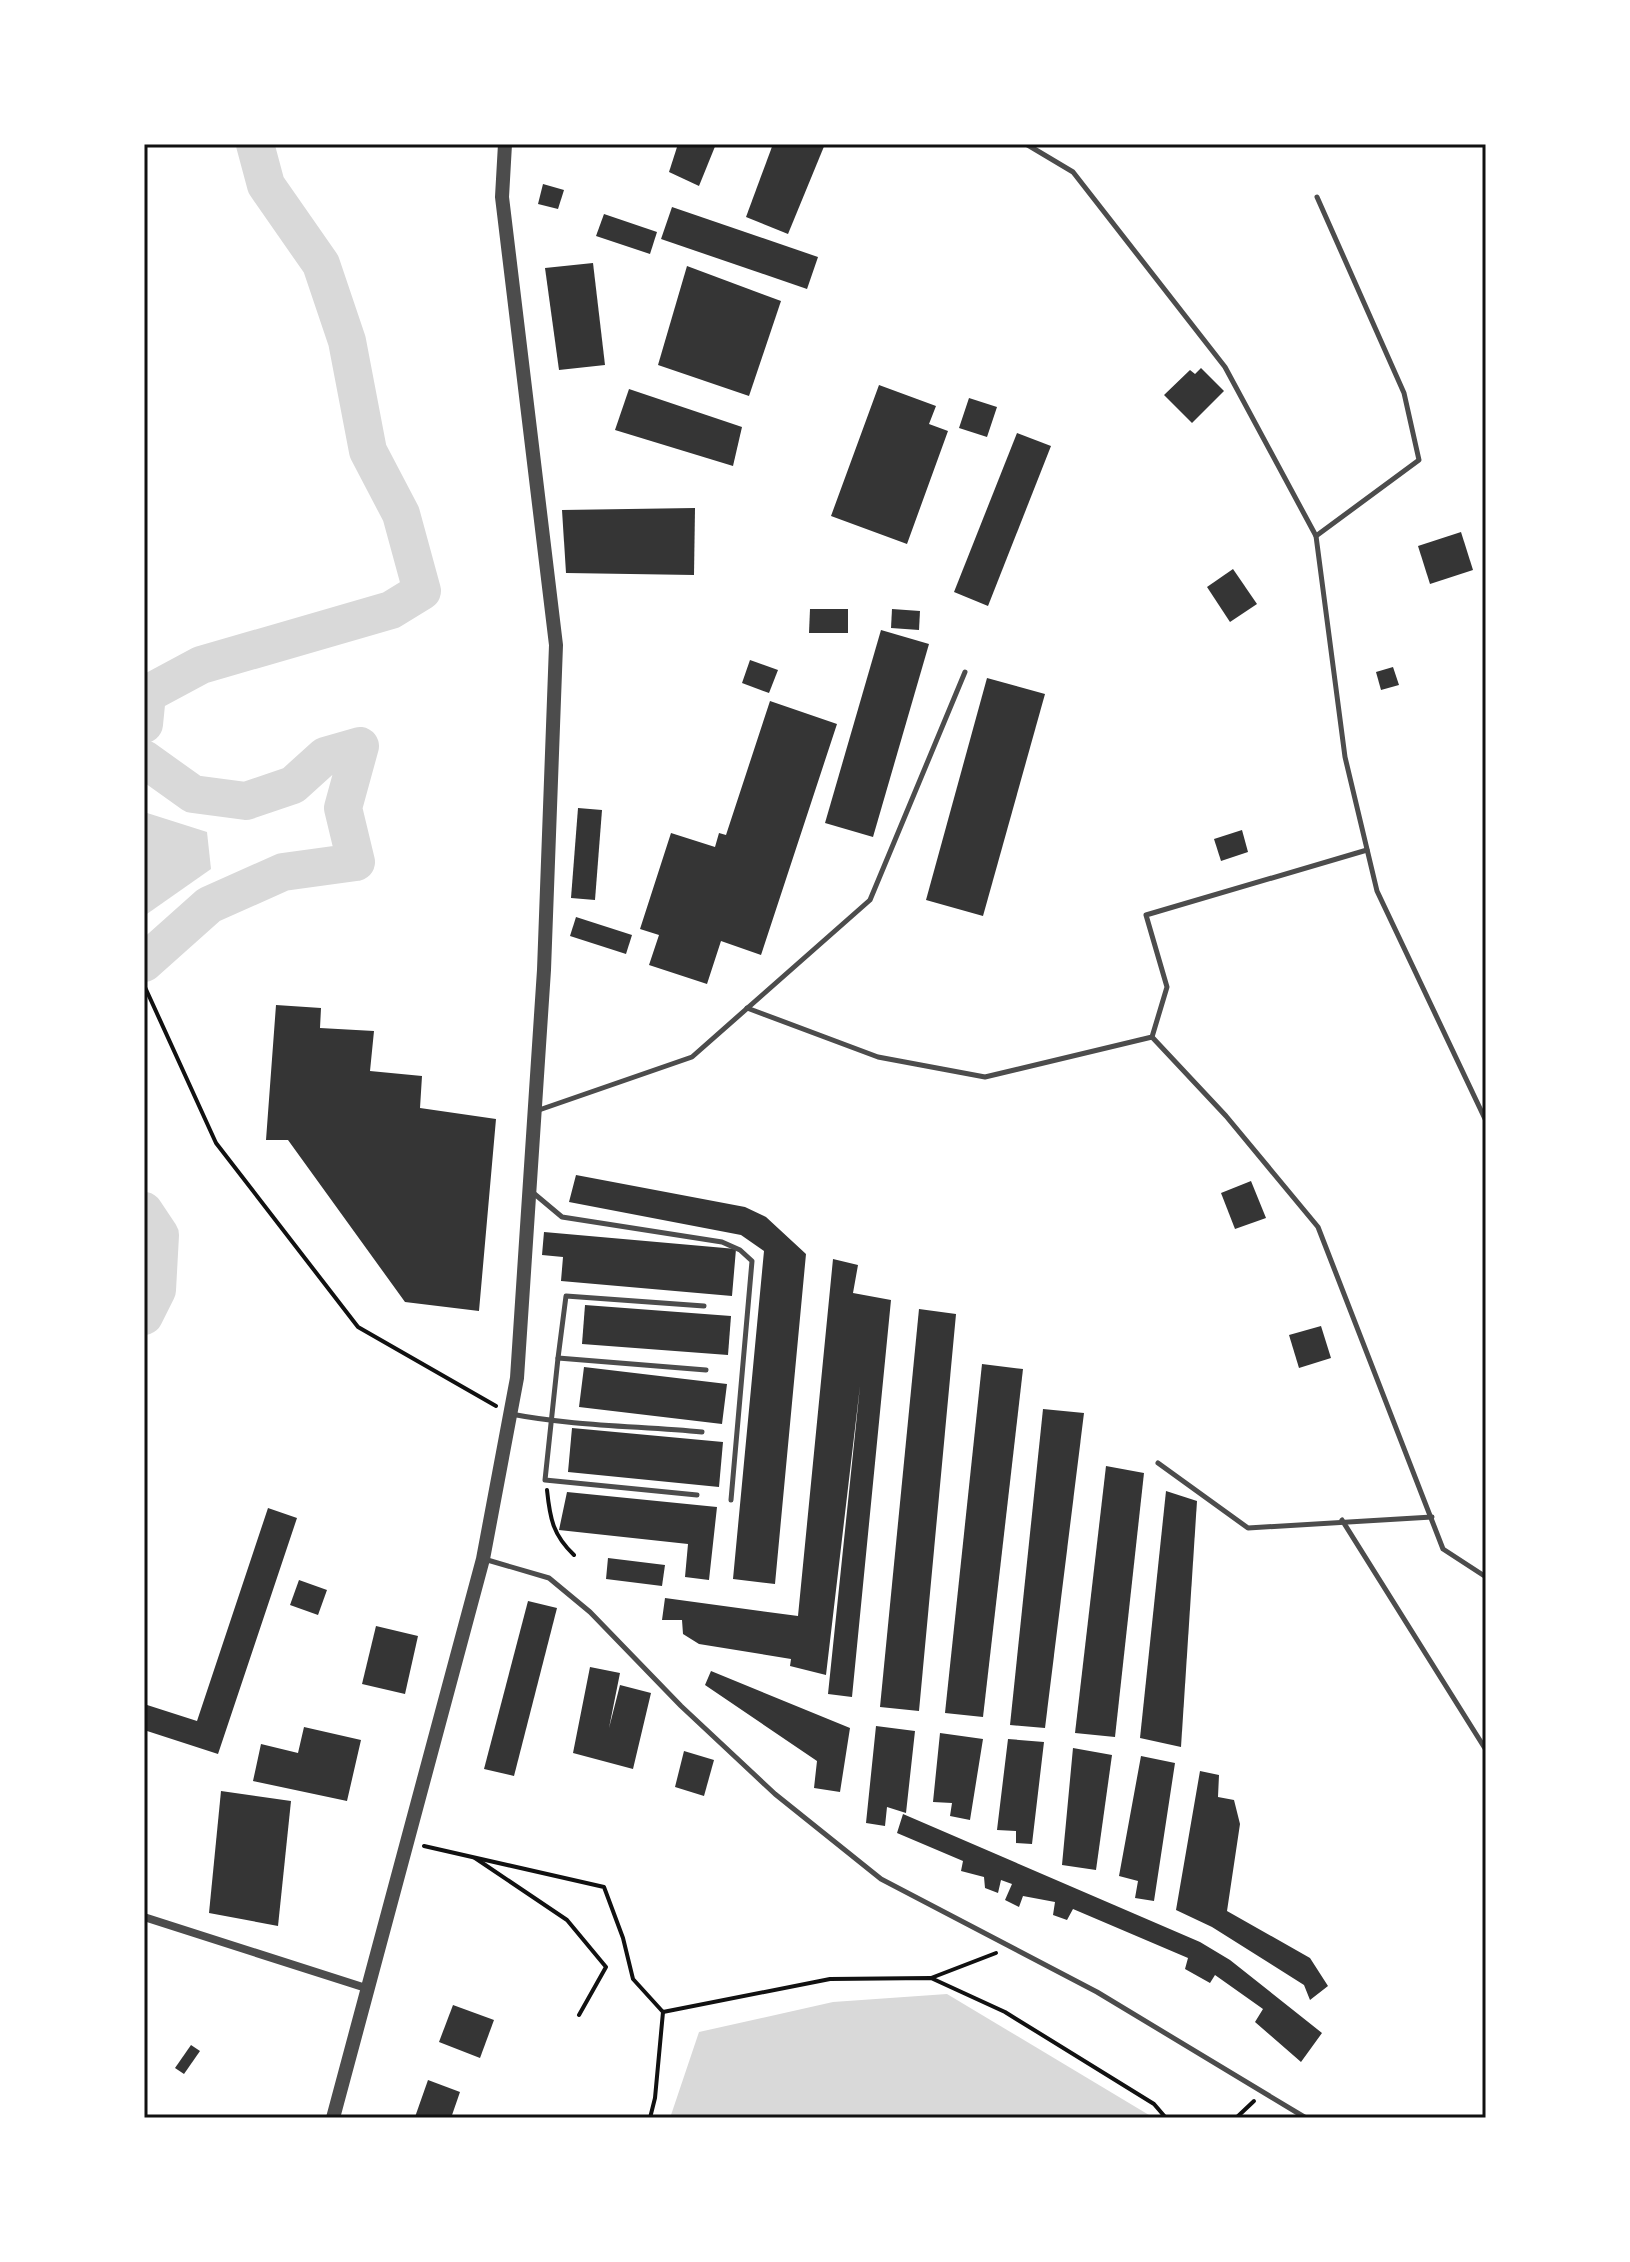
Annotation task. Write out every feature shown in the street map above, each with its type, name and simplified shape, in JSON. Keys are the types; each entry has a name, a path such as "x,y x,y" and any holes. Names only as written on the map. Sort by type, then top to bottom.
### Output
{"street":[{"path":"333,2118 410,1842 483,1559 517,1378 544,970 556,645 502,197 505,144"},
{"path":"144,1917 369,1989"}],"lane":[{"path":"1026,144 1073,172 1225,367 1316,536 1345,757 1377,891 1486,1121"},
{"path":"1316,536 1419,460 1404,393 1317,197"},
{"path":"534,1112 692,1057 870,900 965,672"},
{"path":"1152,1037 1167,987 1146,915 1367,850"},
{"path":"747,1008 878,1057 985,1077 1152,1037"},
{"path":"1152,1037 1226,1116 1318,1227 1443,1549 1486,1577"},
{"path":"529,1189 562,1217 722,1242 740,1250 752,1261 731,1500"},
{"path":"697,1495 545,1480 566,1296 704,1306"},
{"path":"558,1358 706,1370"},
{"path":"510,1414 550,1421 577,1420 702,1432"},
{"path":"1158,1463 1248,1528 1432,1517"},
{"path":"1342,1520 1486,1750"},
{"path":"483,1559 549,1578 590,1612 681,1706 775,1794 881,1879 1097,1992 1306,2118"}],"path":[{"path":"144,985 216,1143 358,1327 510,1414"},
{"path":"545,1480 550,1521 556,1538 574,1555"},
{"path":"410,1842 604,1887 623,1938 633,1979 663,2012 650,2118"},
{"path":"473,1857 567,1920 606,1967 579,2015"},
{"path":"663,2012 830,1979 931,1978 1013,1948"},
{"path":"931,1978 1005,2012 1154,2104 1166,2118"},
{"path":"1236,2118 1263,2092"}],"shaded area":[{"path":"144,812 207,832 211,869 144,916"},
{"path":"947,1994 1154,2118 670,2118 699,2032 833,2002"}],"building":[{"path":"678,144 716,144 699,186 669,172"},
{"path":"773,144 825,144 788,234 746,217"},
{"path":"543,184 564,190 558,209 538,204"},
{"path":"672,207 818,257 807,289 661,239"},
{"path":"604,214 657,232 650,254 596,236"},
{"path":"593,263 605,365 559,370 545,268"},
{"path":"687,266 781,301 749,396 658,365"},
{"path":"1201,368 1224,391 1192,423 1164,395 1190,370 1195,374"},
{"path":"879,385 936,406 929,424 948,431 907,544 831,516"},
{"path":"629,389 742,427 733,466 615,430"},
{"path":"969,398 997,407 987,437 959,428"},
{"path":"1017,433 1051,446 988,606 954,592"},
{"path":"695,508 694,575 566,573 562,510"},
{"path":"1461,532 1473,570 1430,584 1418,546"},
{"path":"1233,569 1257,604 1230,622 1207,587"},
{"path":"810,609 848,609 848,633 809,633"},
{"path":"892,609 920,611 919,630 891,628"},
{"path":"881,630 929,644 873,837 825,823"},
{"path":"750,660 778,670 769,693 742,683"},
{"path":"1393,667 1399,685 1381,690 1376,672"},
{"path":"987,678 1045,694 983,916 926,900"},
{"path":"770,701 837,724 761,955 721,941 707,984 649,965 659,935 640,929 671,833 715,847 719,833 726,835"},
{"path":"578,808 602,810 595,900 571,898"},
{"path":"1242,830 1248,852 1221,861 1214,839"},
{"path":"576,917 632,935 626,954 570,936"},
{"path":"276,1005 321,1008 320,1028 374,1031 370,1071 422,1076 420,1108 496,1119 479,1311 405,1302 288,1140 266,1140"},
{"path":"576,1175 745,1207 766,1217 806,1254 775,1584 733,1579 764,1251 741,1235 569,1202"},
{"path":"1251,1181 1266,1218 1235,1229 1221,1193"},
{"path":"544,1232 736,1249 732,1296 561,1281 563,1257 542,1255"},
{"path":"833,1259 858,1265 853,1293 891,1300 852,1697 828,1694 860,1386 826,1675 790,1666 791,1659 699,1644 683,1634 682,1620 662,1620 665,1598 798,1616"},
{"path":"585,1305 731,1316 728,1355 582,1344"},
{"path":"919,1309 956,1314 919,1711 880,1707"},
{"path":"1321,1326 1331,1358 1299,1368 1289,1335"},
{"path":"982,1364 1023,1369 983,1717 945,1713"},
{"path":"584,1367 727,1384 722,1424 579,1407"},
{"path":"1043,1409 1084,1413 1045,1728 1010,1725"},
{"path":"572,1428 723,1442 719,1487 568,1472"},
{"path":"1106,1466 1144,1473 1115,1737 1075,1733"},
{"path":"1166,1491 1197,1501 1181,1747 1140,1738"},
{"path":"567,1492 717,1507 709,1580 685,1577 688,1544 559,1530"},
{"path":"268,1508 297,1518 218,1754 144,1730 144,1704 197,1721"},
{"path":"608,1558 665,1565 662,1586 606,1579"},
{"path":"299,1580 327,1590 318,1615 290,1605"},
{"path":"528,1601 557,1608 514,1776 484,1769"},
{"path":"376,1626 418,1636 405,1694 362,1684"},
{"path":"590,1667 620,1673 609,1728 620,1685 651,1693 633,1769 573,1753"},
{"path":"711,1671 850,1728 840,1792 814,1788 817,1761 705,1685"},
{"path":"876,1726 915,1731 906,1813 887,1807 885,1826 866,1823"},
{"path":"304,1727 361,1740 347,1801 253,1781 261,1744 298,1753"},
{"path":"940,1733 983,1739 970,1820 950,1816 952,1803 933,1802"},
{"path":"1008,1739 1044,1742 1032,1844 1016,1843 1016,1831 997,1830"},
{"path":"1073,1748 1112,1755 1096,1870 1062,1865"},
{"path":"684,1751 714,1760 704,1796 675,1787"},
{"path":"1141,1756 1175,1763 1154,1901 1135,1898 1138,1881 1119,1876"},
{"path":"1200,1771 1219,1775 1218,1797 1234,1800 1240,1824 1227,1911 1310,1958 1328,1986 1310,2000 1304,1985 1212,1927 1176,1910"},
{"path":"221,1791 291,1801 278,1926 209,1913"},
{"path":"903,1814 1200,1942 1230,1960 1322,2033 1301,2062 1255,2022 1263,2009 1215,1975 1210,1983 1185,1969 1188,1958 1073,1909 1067,1920 1053,1915 1055,1902 1023,1896 1019,1907 1005,1900 1012,1884 1001,1880 998,1893 985,1888 984,1877 961,1871 963,1861 897,1833"},
{"path":"453,2005 494,2020 480,2058 439,2042"},
{"path":"191,2045 200,2051 184,2074 175,2068"},
{"path":"428,2080 460,2092 451,2118 415,2117"}],"waterway":[{"path":"144,724 147,694 201,665 391,610 422,591 401,514 368,451 347,341 321,264 266,185 255,144"},
{"path":"144,759 193,794 246,801 293,785 325,756 360,746 343,808 356,862 283,872 209,905 144,963"},
{"path":"144,1211 160,1235 157,1290 144,1316"}]}
